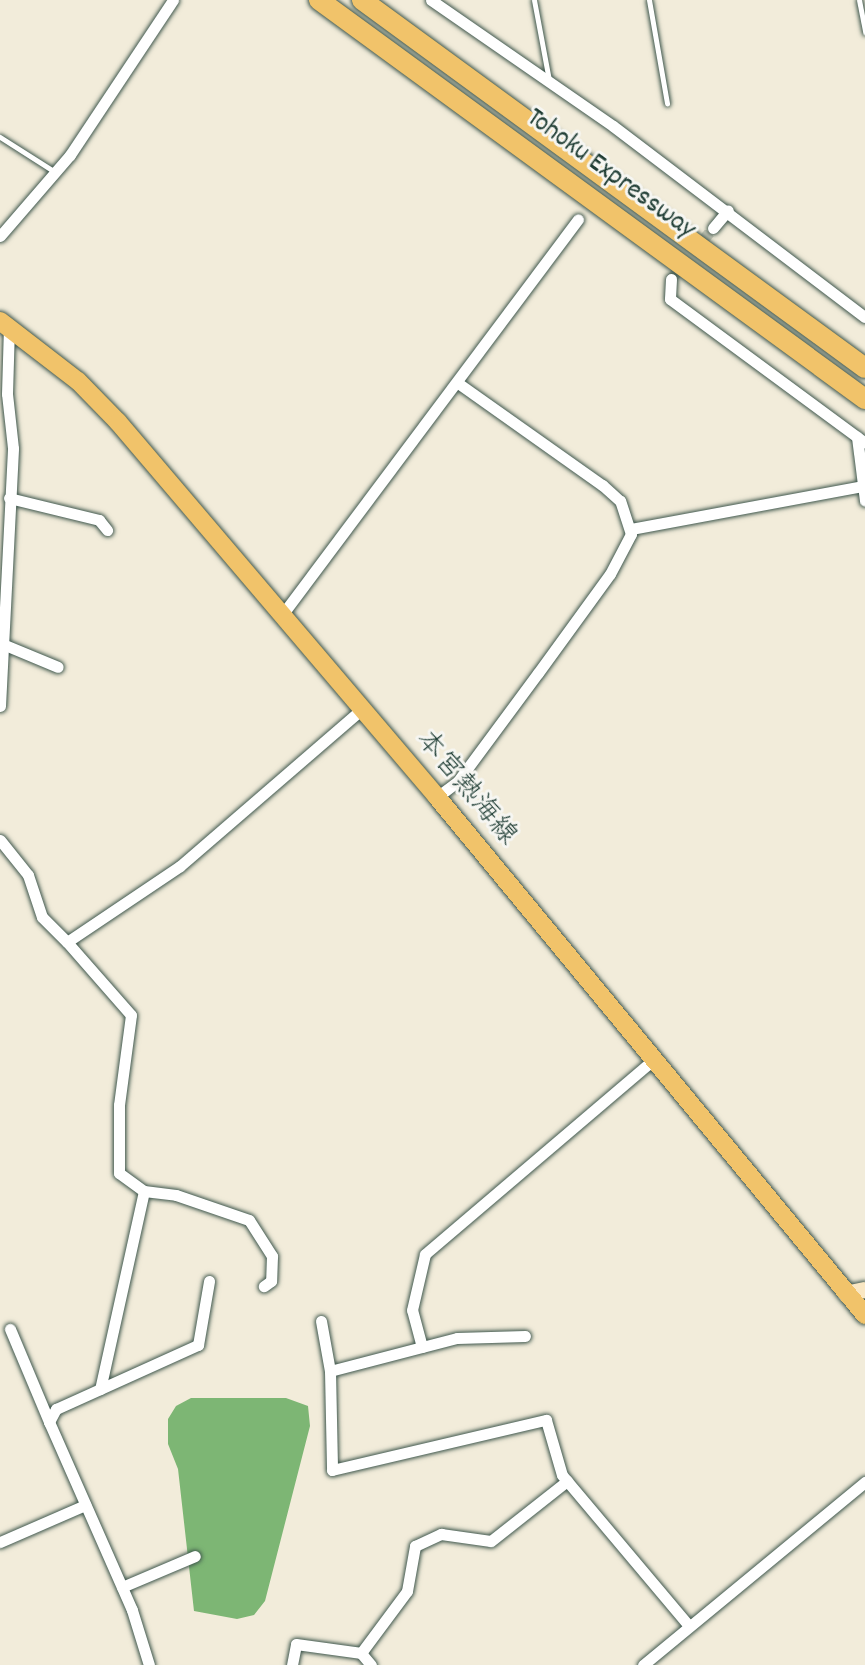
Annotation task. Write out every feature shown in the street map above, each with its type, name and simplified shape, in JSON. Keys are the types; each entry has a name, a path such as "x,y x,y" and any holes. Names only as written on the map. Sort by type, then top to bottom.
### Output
{"highway":[{"name":"Tohoku Expressway","path":"319,0 865,399"},
{"name":"Tohoku Expressway","path":"362,0 865,368"}],"main road":[{"name":"本宮熱海線","path":"4,324 93,396 437,797 865,1315"},
{"path":"846,1294 865,1290"}],"street":[{"path":"0,236 56,173 173,0"},
{"path":"431,0 728,210 865,317"},
{"path":"713,228 728,210"},
{"path":"282,615 578,220"},
{"path":"671,279 670,299 861,440 865,500"},
{"path":"0,706 5,645 6,504 13,448 4,324"},
{"path":"437,797 458,781 610,574 631,529 620,501 602,485 458,383"},
{"path":"631,529 862,486"},
{"path":"6,504 99,520 107,530"},
{"path":"5,645 58,667"},
{"path":"67,942 180,866 361,710"},
{"path":"0,840 28,875 42,917 130,1008 119,1105 119,1173 144,1191 176,1195 249,1220 272,1256 271,1281 264,1286"},
{"path":"422,1347 412,1310 425,1254 654,1059"},
{"path":"100,1389 144,1191"},
{"path":"49,1422 56,1409 198,1345 209,1281"},
{"path":"321,1321 330,1371 332,1470 541,1419 549,1422 567,1481 689,1626"},
{"path":"10,1329 122,1587 149,1665"},
{"path":"330,1371 470,1336 525,1336"},
{"path":"361,1653 407,1591 411,1556 424,1538 450,1534 491,1541 567,1481"},
{"path":"643,1665 865,1482"},
{"path":"0,1542 85,1505"},
{"path":"122,1587 195,1556"},
{"path":"292,1665 296,1644 361,1653 371,1665"}],"lane":[{"path":"534,0 549,81"},
{"path":"649,0 667,103"},
{"path":"859,0 865,32"},
{"path":"0,137 56,173"}],"green space":[{"path":"191,1398 286,1398 308,1406 310,1426 265,1601 254,1615 237,1619 194,1611 178,1469 168,1444 168,1419 176,1406"}],"tunnel":[{"path":"671,279 713,228"}]}
